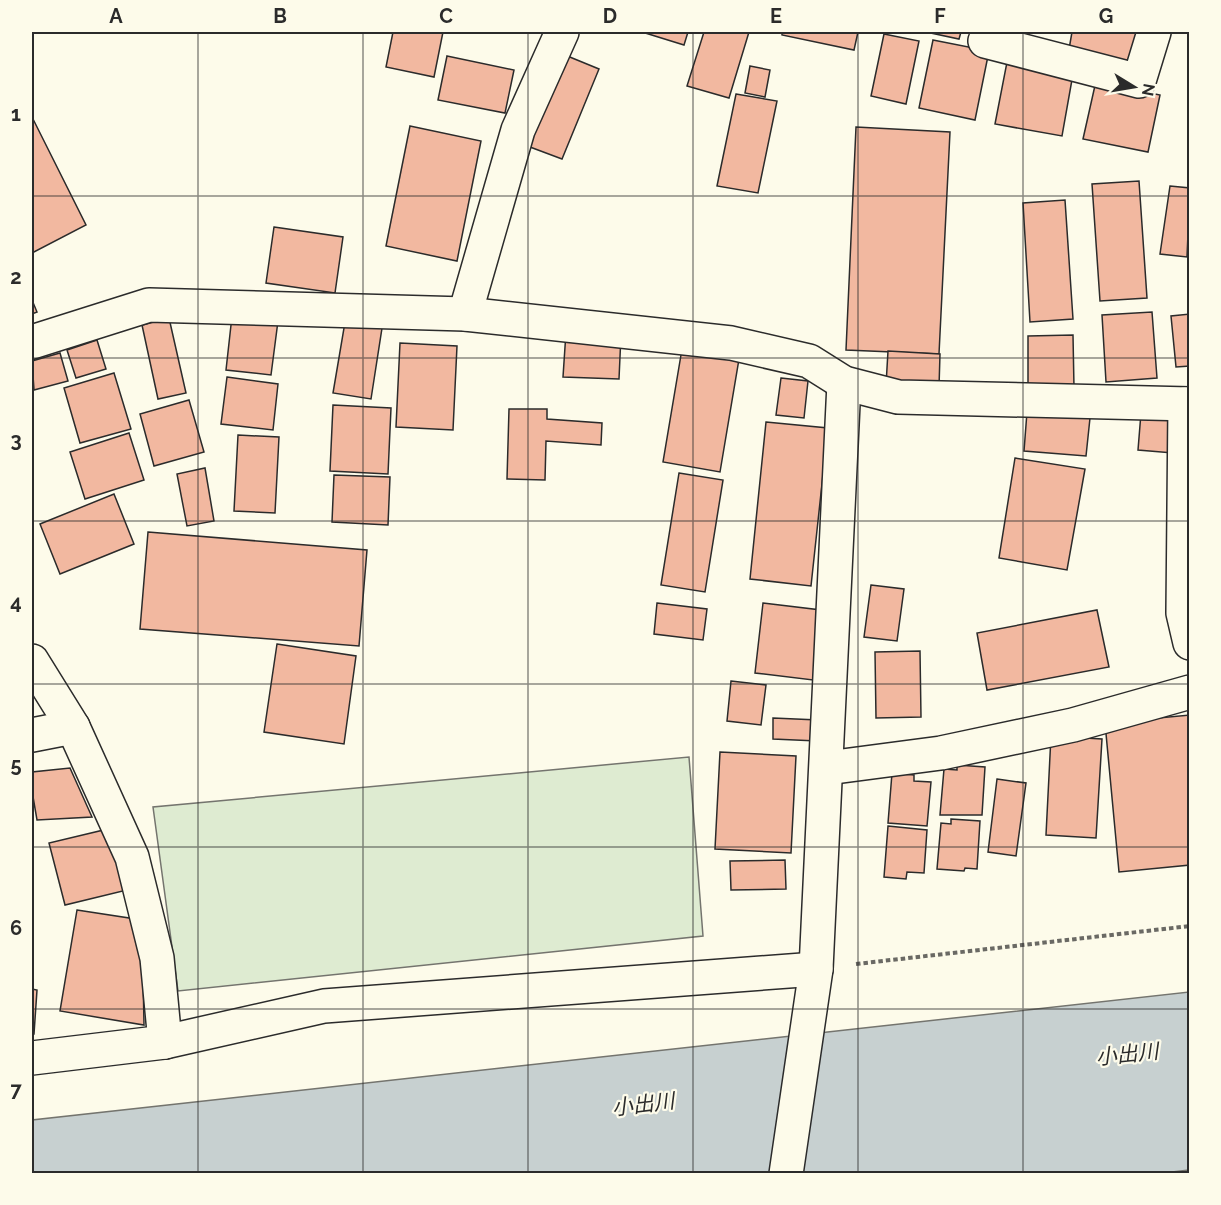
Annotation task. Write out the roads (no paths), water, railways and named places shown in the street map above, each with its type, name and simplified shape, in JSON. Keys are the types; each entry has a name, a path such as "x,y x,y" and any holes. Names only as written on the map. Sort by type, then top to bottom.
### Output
{"street":[{"path":"465,314 518,130 562,32"},
{"path":"985,40 1139,81 1154,32"},
{"path":"32,342 149,304 465,314 731,343 809,361 844,383 898,397 1187,404 1183,613 1190,643"},
{"path":"786,1173 815,975 827,768 844,383"},
{"path":"32,661 73,727 132,857 157,958 165,1042"},
{"path":"827,768 941,753 1073,725 1190,692"},
{"path":"32,735 73,727"},
{"path":"32,1058 165,1042 324,1006 815,975"}],"water":[{"name":"小出川","path":"1189,992 1189,1170 1155,1174 32,1174 32,1120"}]}
